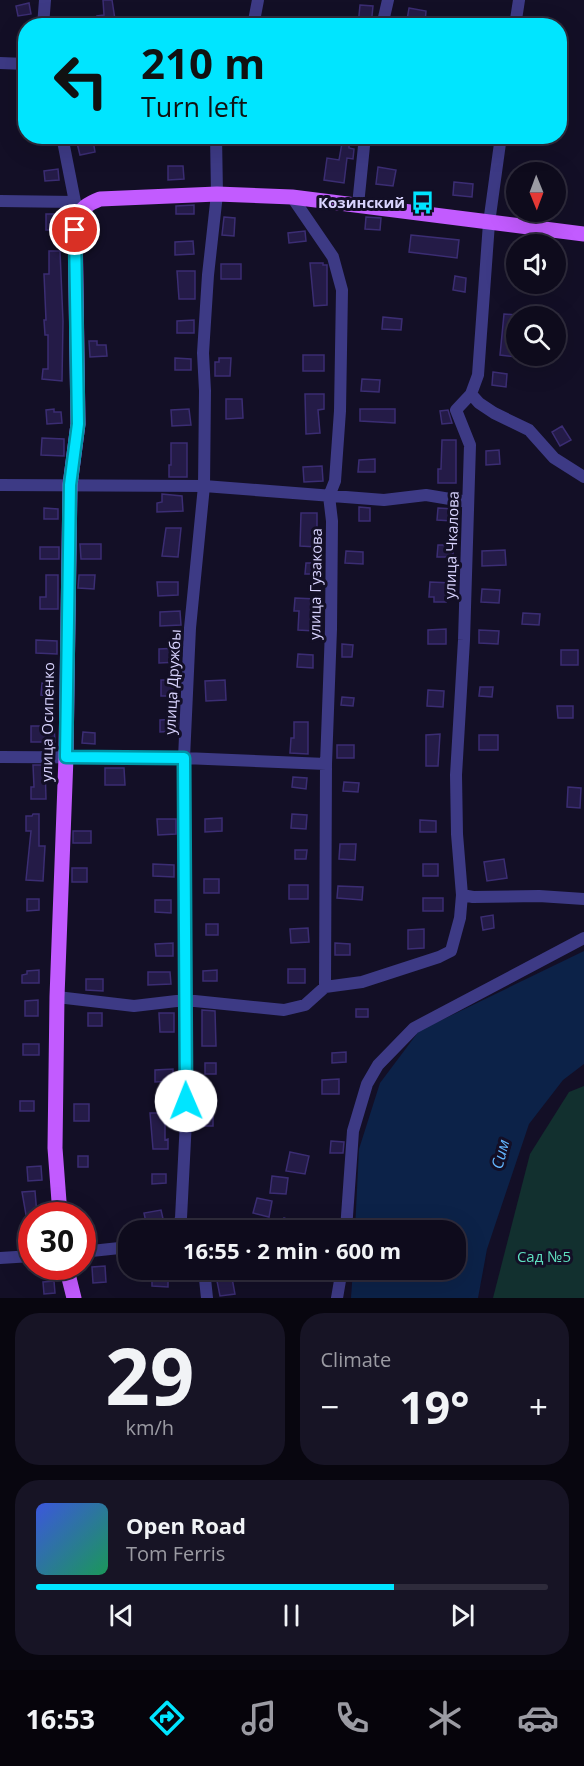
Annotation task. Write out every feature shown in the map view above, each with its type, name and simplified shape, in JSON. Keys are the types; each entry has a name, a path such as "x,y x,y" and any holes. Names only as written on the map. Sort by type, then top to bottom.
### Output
{"main road":[{"path":"78,206 100,199 217,194 292,197 584,234"},
{"name":"улица Осипенко","path":"59,1202 55,1148 57,997 66,757 70,485 78,424 75,220 78,206"},
{"path":"70,1280 74,1298"}],"street":[{"path":"44,18 45,0"},
{"path":"255,18 258,0"},
{"path":"384,18 388,0"},
{"path":"516,18 519,0"},
{"path":"0,63 18,64"},
{"path":"0,201 78,206 64,144"},
{"name":"улица Дружбы","path":"180,1220 186,1120 184,758 190,628 204,486 203,353 208,275 217,194 216,144"},
{"path":"358,205 364,144"},
{"name":"улица Чкалова","path":"325,987 362,982 452,951 460,918 462,896 457,834 456,775 464,640 470,446 456,410 471,394 478,375 489,223 500,144"},
{"name":"улица Гузакова","path":"292,197 333,257 342,290 340,411 335,481 329,496 332,521 326,764 325,987"},
{"path":"471,394 479,403 494,413 529,430 554,458 584,477"},
{"path":"0,485 204,486 384,500 426,495 468,502"},
{"path":"0,757 184,758 326,764"},
{"path":"462,896 538,896 584,899"},
{"path":"347,1220 353,1131 367,1084 378,1065 414,1028 584,938"},
{"path":"57,997 134,1006 185,1000 284,1010 305,1005 325,987"},
{"path":"96,1251 118,1248"},
{"path":"0,1258 18,1257"},
{"path":"205,1280 207,1298"},
{"path":"337,1298 340,1280"}],"green space":[{"name":"Сад №5","path":"584,1086 584,1298 493,1298 530,1154 569,1092"}],"water":[{"name":"Сим","path":"584,951 584,1064 563,1080 529,1124 487,1249 478,1298 351,1298 352,1280 466,1280 466,1220 355,1220 359,1149 380,1083 419,1031"}],"building":[{"path":"103,0 112,0 115,18 97,18 97,16 104,15"},
{"path":"29,3 31,14 18,16 16,6"},
{"path":"360,5 373,6 372,18 359,18"},
{"path":"409,8 426,11 425,18 407,18"},
{"path":"77,144 94,144 95,152 80,155"},
{"path":"342,144 349,144 349,148 354,149 353,159 347,158 344,183 324,180 327,158 339,160"},
{"path":"168,166 183,166 184,179 168,180"},
{"path":"378,167 396,170 393,186 376,184"},
{"path":"58,169 59,180 45,181 44,171"},
{"path":"454,182 473,184 472,197 453,195"},
{"path":"194,205 194,214 176,214 176,206"},
{"path":"46,214 61,214 61,230 46,230"},
{"path":"224,217 235,218 234,236 222,235"},
{"path":"366,217 381,218 380,230 365,229"},
{"path":"305,231 306,241 289,243 288,233"},
{"path":"411,235 459,240 457,258 409,252"},
{"path":"193,241 194,254 175,255 175,242"},
{"path":"49,251 60,251 63,321 62,381 42,379 43,369 48,369 48,335 45,335 44,320 46,320 44,274 49,274"},
{"path":"310,263 327,265 327,305 314,306"},
{"path":"221,264 241,264 241,279 221,279"},
{"path":"177,271 195,271 195,299 179,299"},
{"path":"455,276 466,278 465,292 453,290"},
{"path":"504,314 506,314 506,356 500,355"},
{"path":"383,317 402,319 401,330 382,329"},
{"path":"194,320 194,333 177,333 177,321"},
{"path":"89,341 97,341 97,345 106,345 107,356 90,357"},
{"path":"303,355 324,355 324,371 303,371"},
{"path":"175,358 191,359 191,370 175,370"},
{"path":"219,358 231,358 230,376 215,376 215,362 219,362"},
{"path":"493,372 507,374 506,387 492,385"},
{"path":"362,379 380,380 379,392 361,391"},
{"path":"305,394 324,394 324,409 318,410 320,433 306,434"},
{"path":"226,399 242,399 243,418 226,419"},
{"path":"54,409 54,412 61,412 62,423 47,424 46,410"},
{"path":"189,409 191,425 172,426 171,410"},
{"path":"360,409 395,409 395,423 360,421"},
{"path":"448,410 452,423 442,424 440,411"},
{"path":"562,426 571,440 560,446 552,432"},
{"path":"42,438 64,439 64,456 41,455"},
{"path":"442,440 456,440 456,483 438,483"},
{"path":"171,443 187,443 187,477 169,477"},
{"path":"499,450 500,464 486,465 486,451"},
{"path":"375,459 375,472 358,472 359,460"},
{"path":"322,466 323,481 304,482 303,467"},
{"path":"162,494 182,496 183,511 157,512 157,503 162,502"},
{"path":"359,507 370,508 370,521 359,521"},
{"path":"44,508 58,509 58,519 44,519"},
{"path":"438,508 454,509 453,521 437,520"},
{"path":"301,513 317,513 317,547 300,546"},
{"path":"166,528 181,528 178,557 162,556"},
{"path":"80,544 101,544 101,559 81,559"},
{"path":"438,545 453,545 453,557 437,557"},
{"path":"40,547 59,547 59,559 40,559"},
{"path":"505,550 506,565 482,566 482,551"},
{"path":"346,551 363,552 363,564 345,563"},
{"path":"306,563 315,563 314,574 305,574"},
{"path":"46,575 58,575 58,609 40,609 40,597 46,597"},
{"path":"79,575 95,575 94,589 78,588"},
{"path":"157,582 178,582 178,595 158,596"},
{"path":"430,582 452,583 452,595 446,595 446,602 434,602 434,597 429,597"},
{"path":"482,589 500,590 499,603 481,602"},
{"path":"295,598 316,599 315,631 298,630 299,611 294,611"},
{"path":"180,611 181,625 160,626 160,612"},
{"path":"523,613 540,614 539,625 522,624"},
{"path":"446,629 446,644 428,644 428,630"},
{"path":"479,630 499,631 498,644 479,643"},
{"path":"36,640 57,641 57,654 36,653"},
{"path":"342,644 353,645 352,657 342,657"},
{"path":"179,648 179,662 159,663 159,649"},
{"path":"561,650 578,650 578,665 561,665"},
{"path":"298,654 313,655 313,668 297,667"},
{"path":"161,680 179,680 179,696 161,696"},
{"path":"225,680 226,700 206,701 205,681"},
{"path":"42,683 52,684 51,696 41,695"},
{"path":"480,687 493,687 492,697 479,696"},
{"path":"428,690 444,691 443,707 427,706"},
{"path":"342,697 354,698 353,706 341,705"},
{"path":"557,706 573,706 573,718 558,718"},
{"path":"178,719 177,731 160,732 160,720"},
{"path":"294,722 308,722 308,754 290,753 291,738 294,738"},
{"path":"31,726 54,726 55,742 31,742"},
{"path":"83,732 95,733 95,744 82,743"},
{"path":"440,734 438,766 426,766 426,735"},
{"path":"479,735 498,735 498,750 479,750"},
{"path":"337,745 354,745 354,758 337,758"},
{"path":"33,765 45,765 46,799 31,799 31,787 34,787"},
{"path":"105,768 124,768 125,785 105,785"},
{"path":"293,777 307,778 306,789 292,787"},
{"path":"344,782 359,783 358,792 343,791"},
{"path":"568,787 581,788 580,808 567,807"},
{"path":"39,814 39,846 45,846 43,881 26,880 31,831 26,831 26,816"},
{"path":"292,814 307,815 306,829 291,828"},
{"path":"222,818 222,831 205,832 205,819"},
{"path":"157,819 176,819 176,834 158,835"},
{"path":"420,820 436,821 436,832 420,832"},
{"path":"73,831 91,831 91,843 73,843"},
{"path":"340,844 356,844 355,860 339,859"},
{"path":"295,850 307,850 306,859 295,859"},
{"path":"504,859 507,878 487,881 484,862"},
{"path":"153,864 174,865 174,877 153,876"},
{"path":"423,864 438,864 438,876 423,876"},
{"path":"72,868 87,868 87,882 72,882"},
{"path":"204,879 219,879 219,893 204,893"},
{"path":"289,885 308,885 308,899 289,899"},
{"path":"338,886 363,887 362,900 337,898"},
{"path":"423,898 443,898 443,911 423,911"},
{"path":"27,899 39,899 39,910 27,911"},
{"path":"155,900 171,900 171,913 155,912"},
{"path":"493,915 494,928 483,930 481,917"},
{"path":"206,924 218,924 218,935 206,935"},
{"path":"308,928 309,942 291,943 290,929"},
{"path":"424,929 424,948 408,949 408,930"},
{"path":"173,943 173,956 156,956 155,944"},
{"path":"335,943 350,944 350,955 335,955"},
{"path":"288,969 305,969 305,983 288,983"},
{"path":"39,970 39,983 22,983 22,975 27,974 27,971"},
{"path":"217,970 217,981 203,981 203,971"},
{"path":"148,972 170,972 171,984 148,985"},
{"path":"86,979 103,979 103,991 86,990"},
{"path":"38,1000 38,1016 25,1016 25,1001"},
{"path":"356,1009 368,1009 368,1017 356,1017"},
{"path":"202,1010 215,1011 216,1046 202,1046"},
{"path":"88,1013 102,1013 102,1026 88,1026"},
{"path":"159,1013 174,1013 174,1032 160,1032"},
{"path":"23,1044 39,1044 39,1055 23,1055"},
{"path":"346,1052 346,1062 332,1063 332,1053"},
{"path":"205,1063 216,1063 216,1074 205,1074"},
{"path":"173,1069 173,1081 155,1082 155,1070"},
{"path":"339,1079 339,1094 322,1094 322,1080"},
{"path":"20,1101 34,1101 34,1111 20,1111"},
{"path":"74,1104 89,1104 89,1121 74,1121"},
{"path":"150,1113 165,1113 165,1140 168,1139 168,1149 153,1149"},
{"path":"200,1115 213,1115 213,1126 200,1126"},
{"path":"331,1141 344,1142 343,1153 330,1153"},
{"path":"290,1152 309,1156 305,1174 286,1171"},
{"path":"78,1156 88,1156 88,1167 78,1167"},
{"path":"41,1166 42,1180 28,1181 27,1167"},
{"path":"152,1174 166,1174 166,1183 152,1184"},
{"path":"272,1176 288,1178 286,1194 270,1193"},
{"path":"35,1191 36,1202 24,1202 22,1192"},
{"path":"257,1198 272,1201 269,1217 253,1213"},
{"path":"161,1210 163,1220 146,1220 144,1213"},
{"path":"105,1266 106,1282 93,1283 93,1280 96,1280 96,1267"},
{"path":"152,1280 168,1280 168,1287 152,1286"},
{"path":"232,1280 235,1294 220,1296 217,1281"},
{"path":"54,1281 55,1293 44,1294 43,1282"}],"place":[{"name":"Козинский","path":"423,203"}],"route":[{"path":"75,230 78,424 70,485 66,757 184,758 186,1101"}]}
